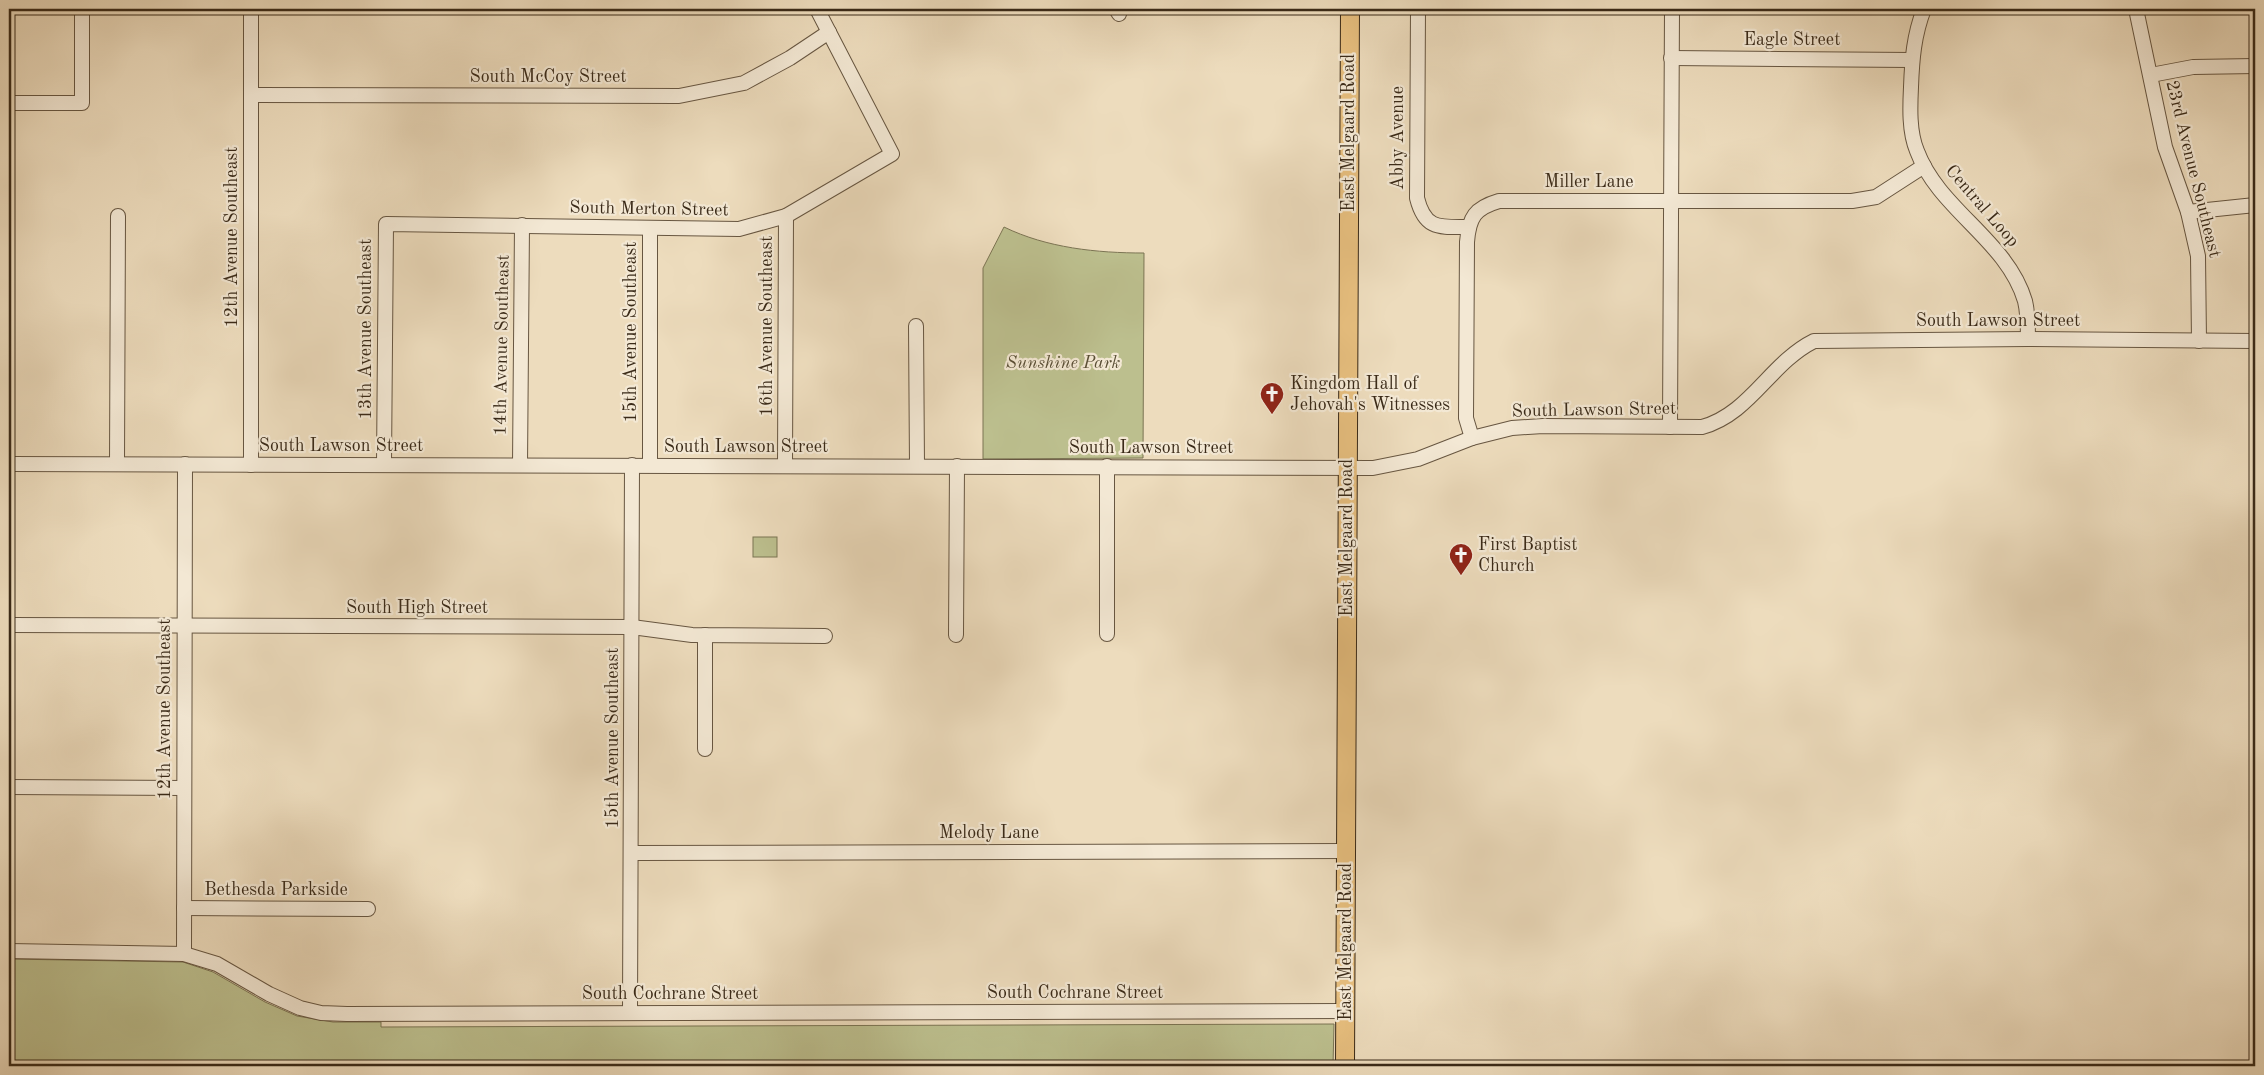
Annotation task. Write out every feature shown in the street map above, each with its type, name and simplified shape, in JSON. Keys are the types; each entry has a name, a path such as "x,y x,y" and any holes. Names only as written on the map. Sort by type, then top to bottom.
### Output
{"main road":[{"name":"East Melgaard Road","path":"1345,1066 1350,9"}],"street":[{"path":"9,103 82,103 82,9"},
{"name":"12th Avenue Southeast","path":"251,465 252,9"},
{"path":"817,9 829,32"},
{"name":"Abby Avenue","path":"1418,9 1416,198 1428,223 1435,226 1468,227"},
{"path":"1670,427 1672,9"},
{"name":"Central Loop","path":"1924,9 1914,39 1912,60 1910,101 1913,141 1924,166 1944,194 2006,263 2024,301 2028,339"},
{"name":"23rd Avenue Southeast","path":"2136,9 2165,147 2188,212 2198,256 2199,341"},
{"name":"South McCoy Street","path":"252,96 679,96 744,83 790,58 829,32"},
{"name":"South Merton Street","path":"386,224 739,230 786,216 892,154 829,32"},
{"name":"Eagle Street","path":"1671,58 1912,60"},
{"path":"2151,76 2193,67 2255,66"},
{"name":"Miller Lane","path":"1468,227 1473,217 1484,206 1499,201 1866,200 1876,197 1924,166"},
{"path":"2188,212 2255,205"},
{"path":"117,464 118,216"},
{"name":"16th Avenue Southeast","path":"785,466 786,216"},
{"name":"13th Avenue Southeast","path":"384,464 386,224"},
{"name":"14th Avenue Southeast","path":"520,465 522,226"},
{"path":"1468,227 1466,418 1472,438"},
{"name":"15th Avenue Southeast","path":"650,229 650,466"},
{"path":"916,326 917,466"},
{"name":"South Lawson Street","path":"9,464 1348,467 1393,465 1418,459 1492,432 1543,426 1702,426 1725,419 1742,406 1793,354 1814,341 2028,339 2255,341"},
{"name":"12th Avenue Southeast","path":"184,954 185,464"},
{"name":"15th Avenue Southeast","path":"630,1012 632,465"},
{"path":"956,635 957,466"},
{"path":"1107,466 1107,634"},
{"name":"South High Street","path":"9,625 632,627 705,635 825,636"},
{"path":"705,635 705,749"},
{"path":"9,787 184,788"},
{"name":"Melody Lane","path":"631,853 1346,851"},
{"name":"Bethesda Parkside","path":"184,908 368,909"},
{"name":"South Cochrane Street","path":"9,951 184,954 217,964 269,994 300,1008 321,1013 1345,1012"}],"green space":[{"name":"Sunshine Park","path":"1004,227 1037,240 1072,248 1144,253 1143,458 983,459 983,268"},
{"path":"753,537 777,537 777,557 753,557"},
{"path":"9,959 183,962 213,972 265,1002 297,1016 333,1022 381,1022 381,1027 1334,1024 1333,1066 9,1066"}],"place":[{"name":"Kingdom Hall of Jehovah's Witnesses","path":"1272,415"},
{"name":"First Baptist Church","path":"1461,576"}]}
